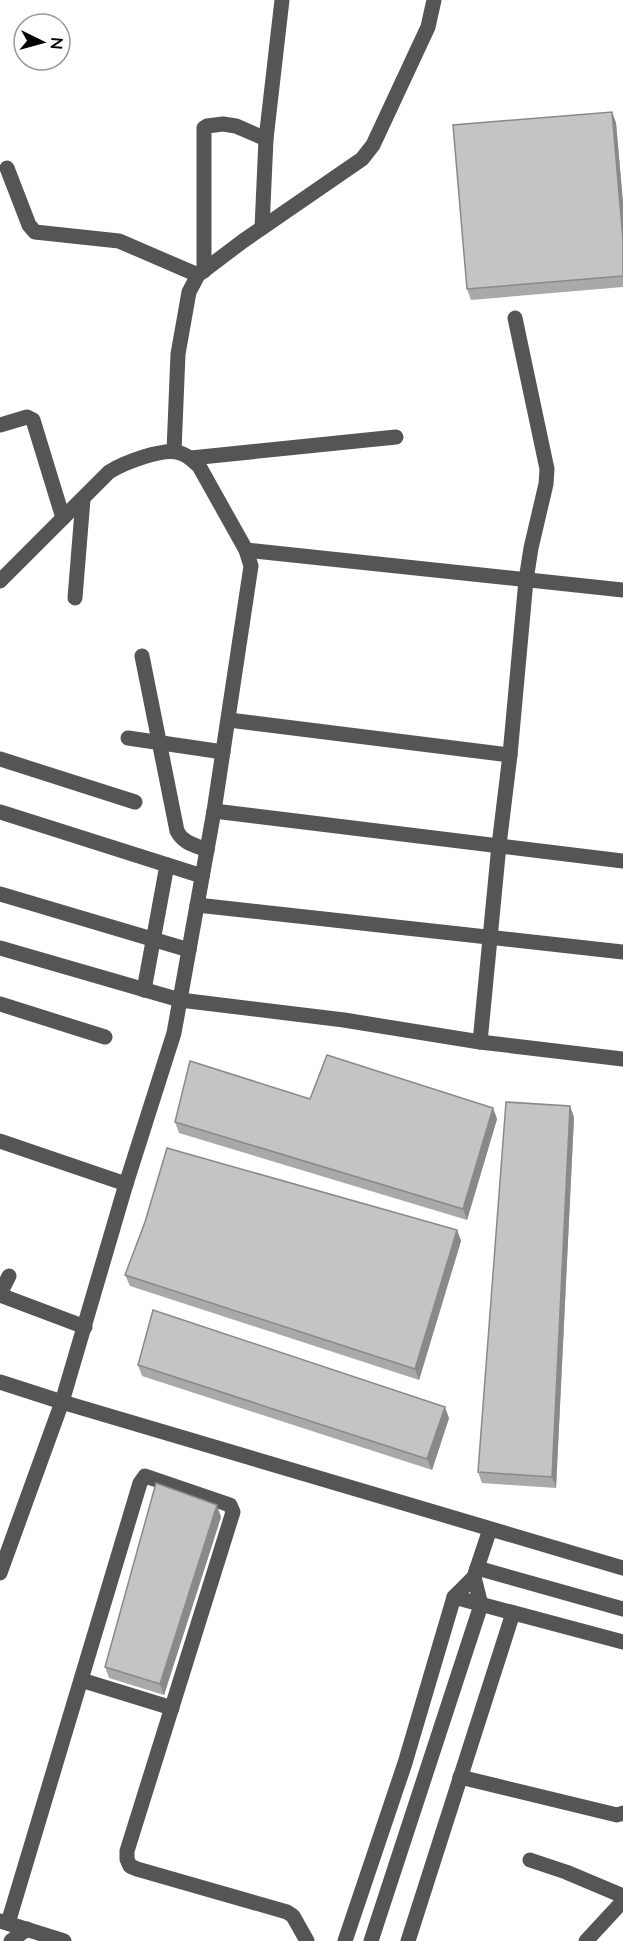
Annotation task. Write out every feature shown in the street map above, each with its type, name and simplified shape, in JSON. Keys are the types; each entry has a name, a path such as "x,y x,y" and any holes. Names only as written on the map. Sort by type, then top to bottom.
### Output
{"street":[{"path":"262,228 266,139 282,0"},
{"path":"174,451 177,354 189,292 201,273 313,192 356,165 368,153 428,27 434,0"},
{"path":"201,273 204,129 207,126 229,124 266,139"},
{"path":"8,168 29,225 35,232 119,241 201,273"},
{"path":"480,1042 526,580 547,470 514,318"},
{"path":"0,425 27,417 33,420 63,518"},
{"path":"191,458 396,437"},
{"path":"0,1573 62,1402 126,1184 174,1033 214,811 251,566 246,550 199,466 191,458 174,451 120,465 109,472 63,518 1,574"},
{"path":"75,598 82,499"},
{"path":"246,550 623,590"},
{"path":"142,656 177,831 186,842 207,850"},
{"path":"229,720 510,755"},
{"path":"128,738 223,752"},
{"path":"0,759 135,802"},
{"path":"214,811 623,861"},
{"path":"0,812 202,876"},
{"path":"144,990 167,865"},
{"path":"0,894 189,950"},
{"path":"197,905 623,952"},
{"path":"0,948 180,1000 344,1020 480,1042 623,1059"},
{"path":"0,1004 105,1037"},
{"path":"0,1141 126,1184"},
{"path":"9,1276 0,1295 85,1327"},
{"path":"0,1382 490,1529 622,1562"},
{"path":"63,1941 4,1922 81,1680 140,1483 142,1477 149,1477 230,1505 233,1512 127,1851 127,1859 130,1866 287,1912 293,1916 307,1941"},
{"path":"345,1941 405,1763 454,1597 476,1573 490,1529"},
{"path":"371,1941 481,1605 476,1573"},
{"path":"476,1573 623,1609"},
{"path":"454,1597 623,1642"},
{"path":"408,1941 513,1613"},
{"path":"81,1680 172,1708"},
{"path":"405,1763 428,1771"},
{"path":"460,1777 617,1815 623,1813"},
{"path":"530,1860 566,1872 623,1896"},
{"path":"586,1941 623,1901"},
{"path":"10,1941 27,1929"}],"building":[{"path":"612,112 623,240 623,276 467,289 453,125"},
{"path":"327,1055 493,1108 463,1209 175,1122 190,1061 310,1099"},
{"path":"506,1102 570,1106 552,1477 478,1472"},
{"path":"167,1148 457,1230 415,1369 125,1275 145,1222"},
{"path":"153,1310 445,1407 427,1459 138,1365"},
{"path":"156,1483 217,1505 160,1684 105,1667"}]}
